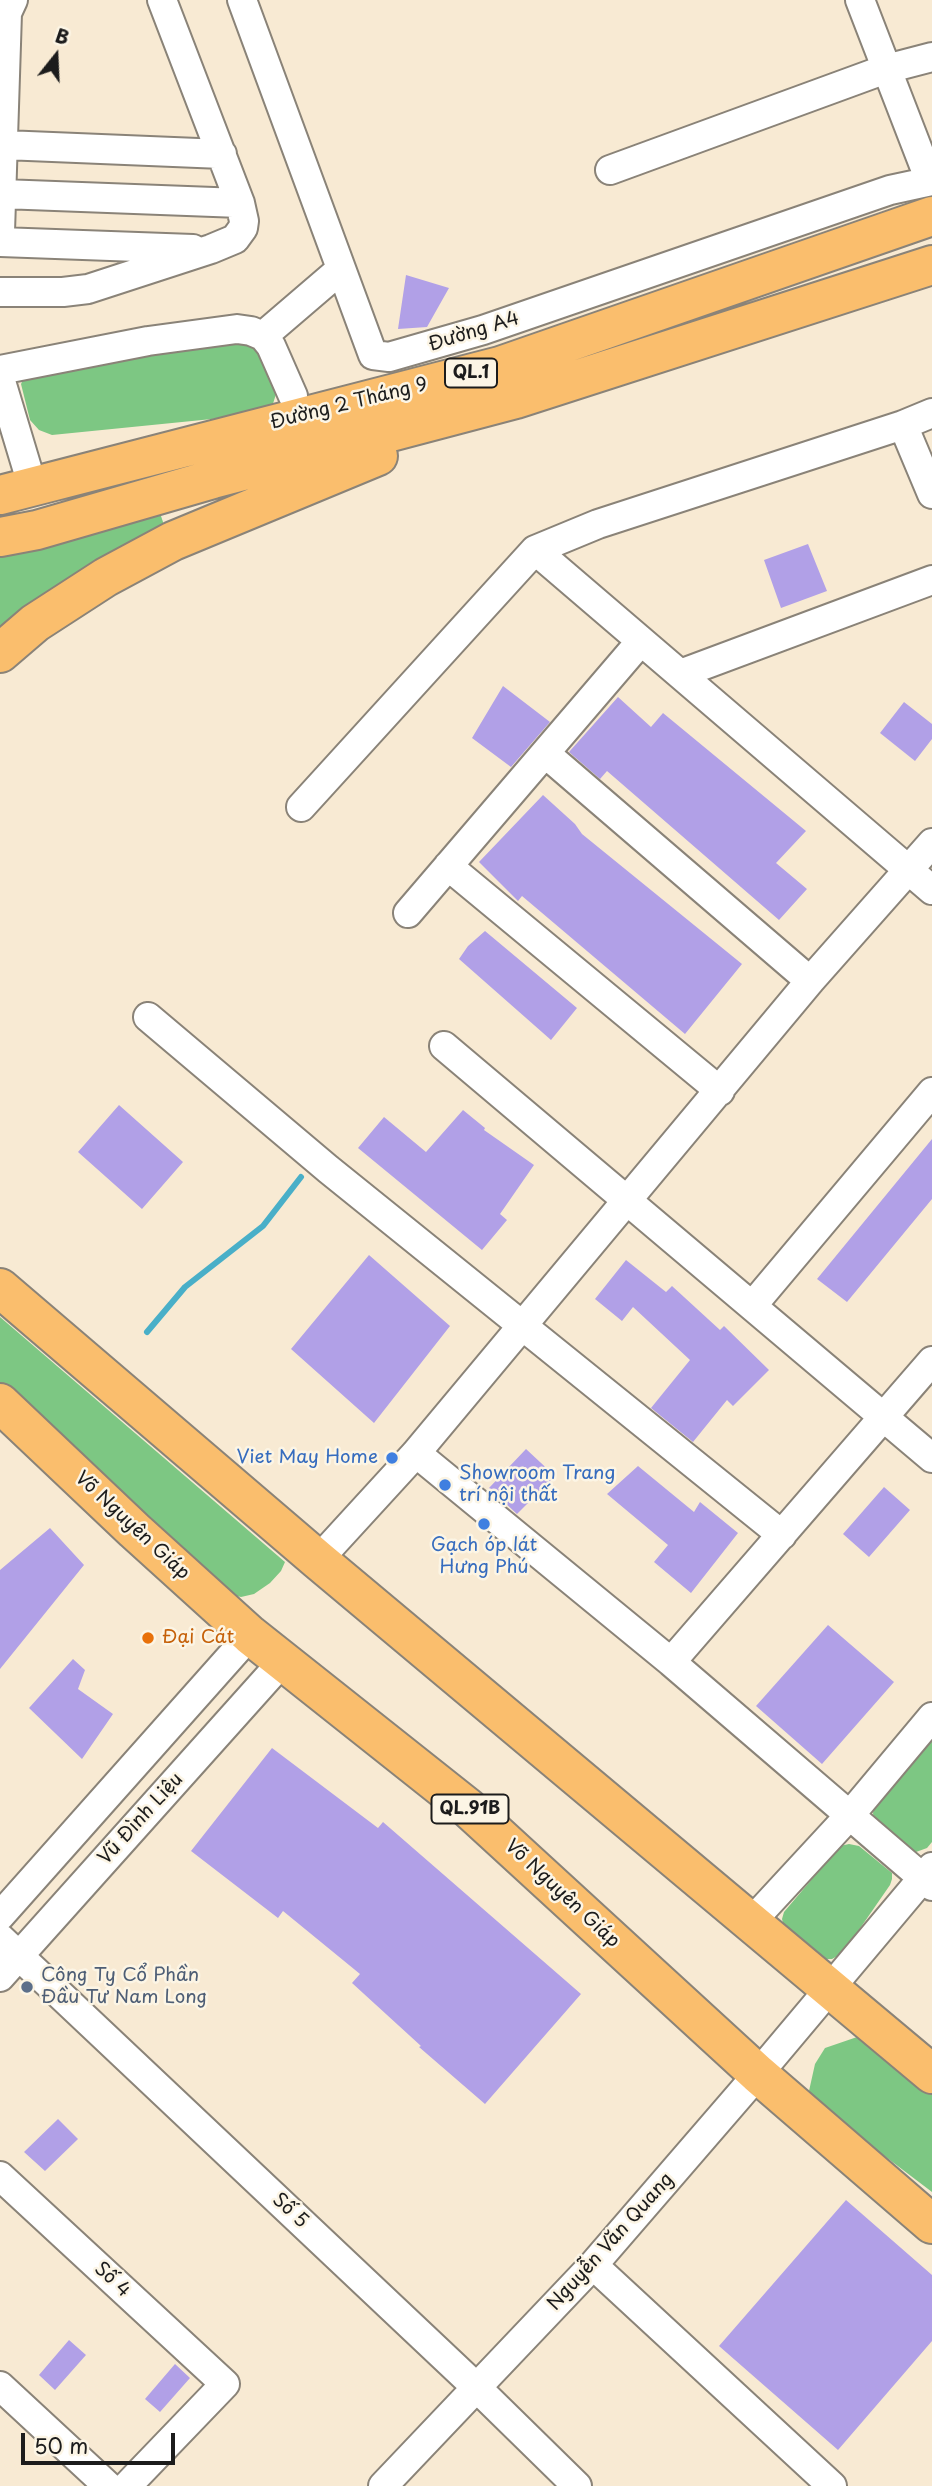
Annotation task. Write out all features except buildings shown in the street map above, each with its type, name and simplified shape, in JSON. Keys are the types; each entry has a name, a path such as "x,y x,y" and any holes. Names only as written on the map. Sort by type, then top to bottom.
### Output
{"highway":[{"name":"Đường 2 Tháng 9","path":"10,484 200,442 500,366 931,193"},
{"name":"Đường 2 Tháng 9","path":"0,537 37,530 213,479 516,399 932,265"},
{"path":"0,653 35,623 106,577 173,541 516,399"},
{"path":"0,1289 318,1560 932,2074"},
{"name":"Võ Nguyên Giáp","path":"0,1403 250,1635 468,1808 758,2074 932,2224"}],"street":[{"path":"0,232 7,13 13,0"},
{"path":"0,292 63,292 88,289 211,249 235,239 239,234 244,221 240,203 162,0"},
{"name":"Đường A4","path":"242,0 373,355 389,357 483,330 890,190 931,193"},
{"path":"860,0 931,193"},
{"path":"610,170 887,69 932,57"},
{"path":"4,145 222,154"},
{"path":"2,194 240,203"},
{"path":"0,242 211,249"},
{"path":"263,336 340,270"},
{"path":"0,370 148,341 237,329 263,336 271,346 293,396"},
{"path":"0,378 10,484"},
{"path":"301,807 535,550 598,524 903,425 932,413"},
{"path":"903,425 932,495"},
{"path":"535,550 932,890"},
{"path":"680,674 932,580"},
{"path":"408,912 641,641"},
{"path":"546,754 810,982"},
{"path":"318,1560 415,1453 810,982 932,843"},
{"path":"448,866 720,1091"},
{"path":"148,1017 328,1169 782,1535"},
{"path":"444,1046 932,1458"},
{"path":"752,1306 932,1092"},
{"path":"671,1662 932,1361"},
{"path":"415,1453 671,1662 850,1815 929,1877"},
{"path":"0,1916 250,1635"},
{"name":"Vũ Đình Liệu","path":"0,1977 9,1947 283,1661"},
{"path":"752,1921 850,1815 932,1717"},
{"name":"Nguyễn Văn Quang","path":"383,2486 593,2265 929,1877"},
{"name":"Số 5","path":"9,1947 476,2387 577,2486"},
{"name":"Số 4","path":"0,2176 225,2384 127,2486"},
{"path":"593,2265 832,2486"},
{"path":"0,2386 107,2486"}],"green space":[{"path":"233,337 262,351 276,394 272,407 262,414 52,435 39,430 30,420 21,384 25,376"},
{"path":"160,513 164,525 0,645 0,556"},
{"path":"0,1317 285,1562 270,1583 254,1594 241,1597 232,1595 0,1383"},
{"path":"932,1735 932,1842 927,1848 916,1852 904,1851 874,1822 875,1803"},
{"path":"840,1846 859,1846 892,1873 892,1879 843,1953 832,1959 822,1959 784,1927 782,1919 784,1912"},
{"path":"860,2036 932,2090 932,2192 824,2110 809,2091 815,2064 825,2048"}],"waterway":[{"path":"147,1332 185,1287 263,1226 301,1177"}],"place":[{"name":"Viet May Home","path":"392,1458"},
{"name":"Showroom Trang trí nội thất","path":"445,1485"},
{"name":"Gạch óp lát Hưng Phú","path":"484,1524"},
{"name":"Đại Cát","path":"148,1638"},
{"name":"Công Ty Cổ Phần Đầu Tư Nam Long","path":"27,1987"}]}
